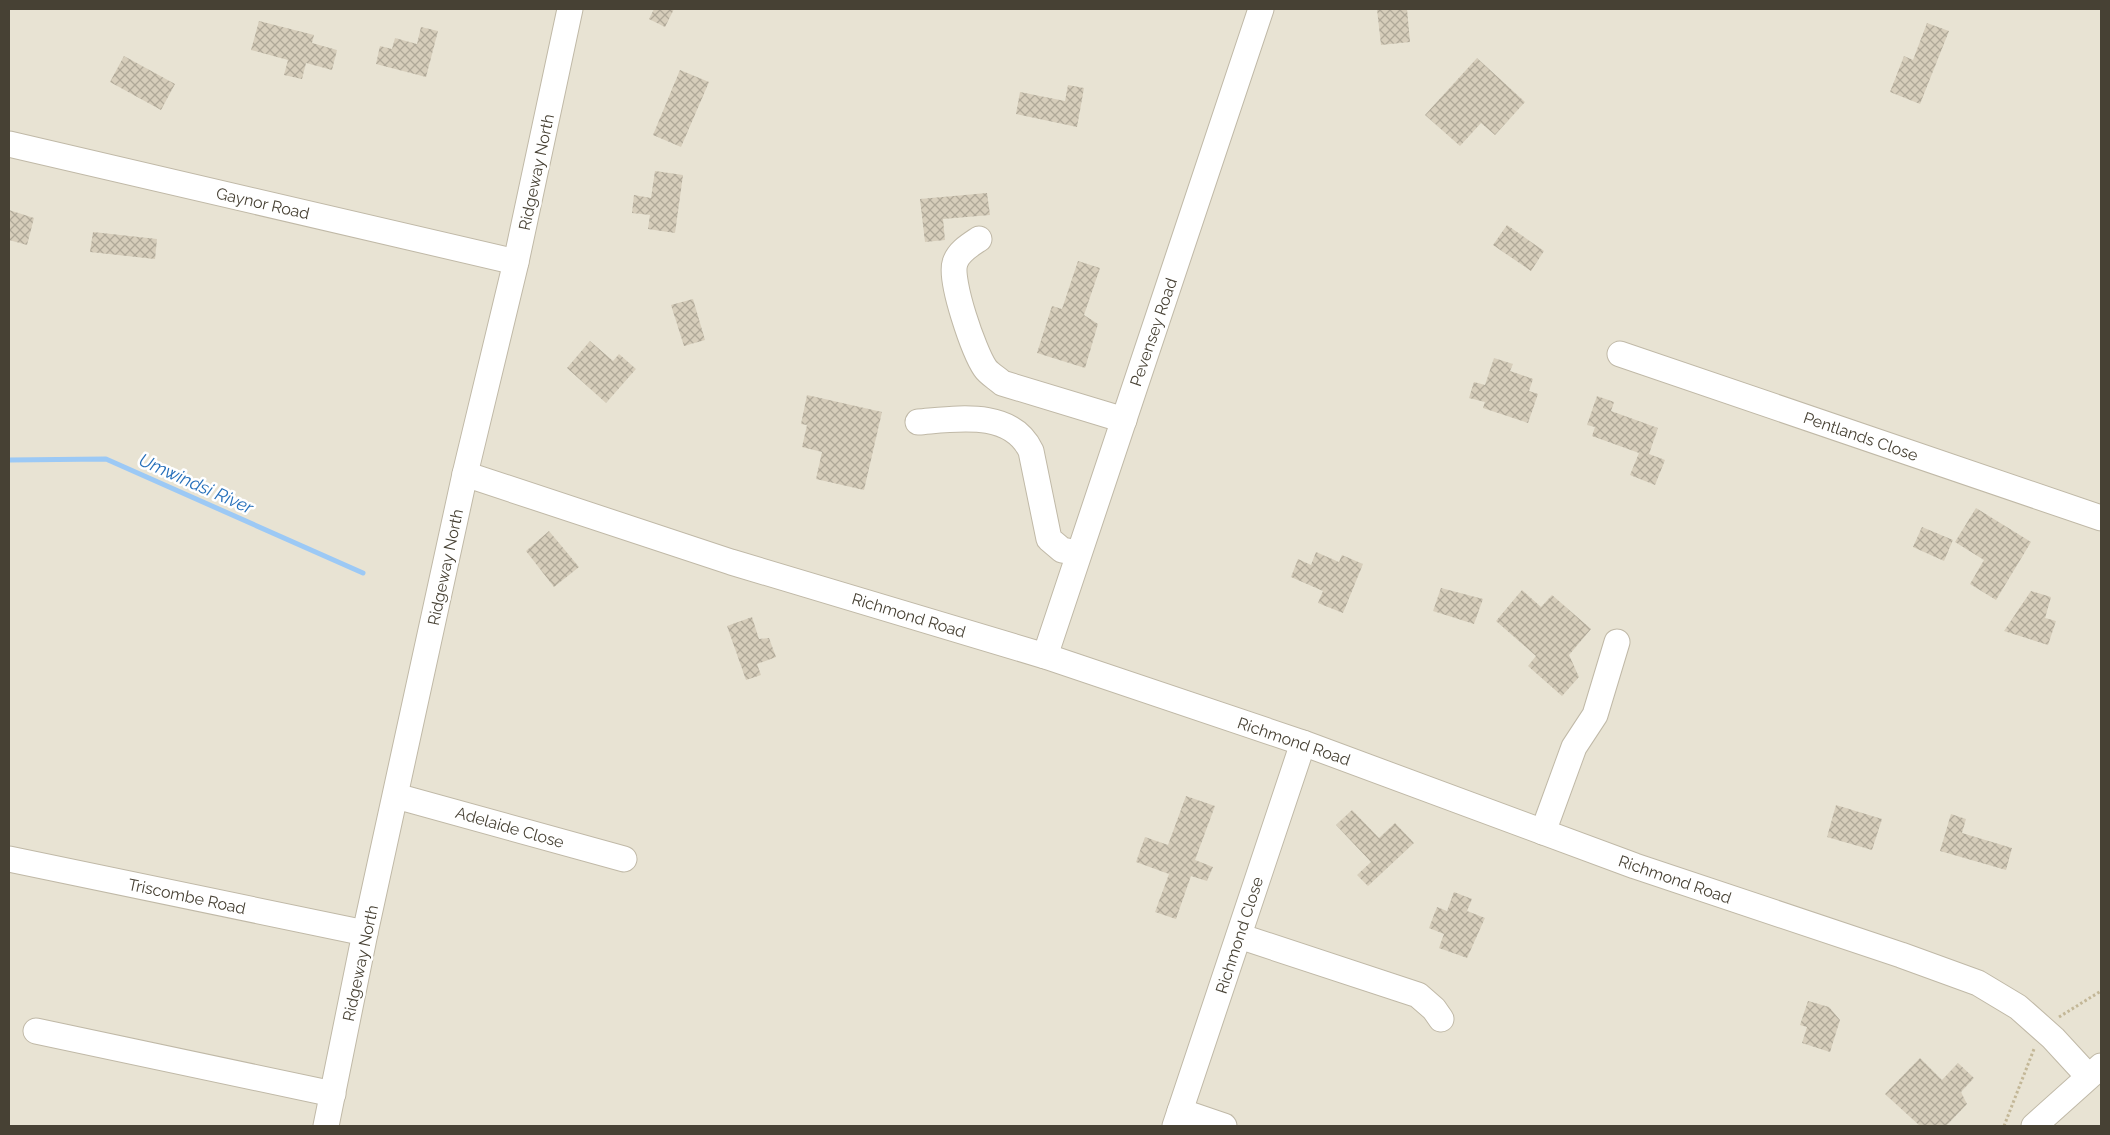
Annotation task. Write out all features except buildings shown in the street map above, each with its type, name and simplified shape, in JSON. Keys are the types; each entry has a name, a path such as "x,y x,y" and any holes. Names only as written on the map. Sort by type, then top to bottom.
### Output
{"street":[{"name":"Ridgeway North","path":"326,1126 365,933 465,474 516,262 570,9"},
{"name":"Pevensey Road","path":"1045,656 1261,9"},
{"name":"Gaynor Road","path":"9,144 516,262"},
{"path":"979,239 965,248 955,262 953,278 974,349 986,370 1002,382 1124,420"},
{"name":"Pentlands Close","path":"1620,354 2101,518"},
{"path":"918,422 978,418 1017,432 1027,442 1032,451 1050,539 1062,550 1078,553"},
{"name":"Richmond Road","path":"465,474 731,562 1045,656 1303,743 1635,866 1901,954 1978,983 2018,1007 2095,1071"},
{"path":"1543,832 1574,747 1595,715 1616,642"},
{"name":"Richmond Close","path":"1178,1119 1303,743"},
{"name":"Adelaide Close","path":"396,796 624,859"},
{"name":"Triscombe Road","path":"9,860 365,933"},
{"path":"1238,936 1418,995 1434,1009 1441,1019"},
{"path":"36,1031 333,1094"},
{"path":"2034,1126 2095,1071"},
{"path":"1178,1119 1224,1126"}],"shaded area":[{"path":"9,9 2101,9 2101,1126 9,1126"}],"waterway":[{"name":"Umwindsi River","path":"9,460 106,459 363,573"}]}
